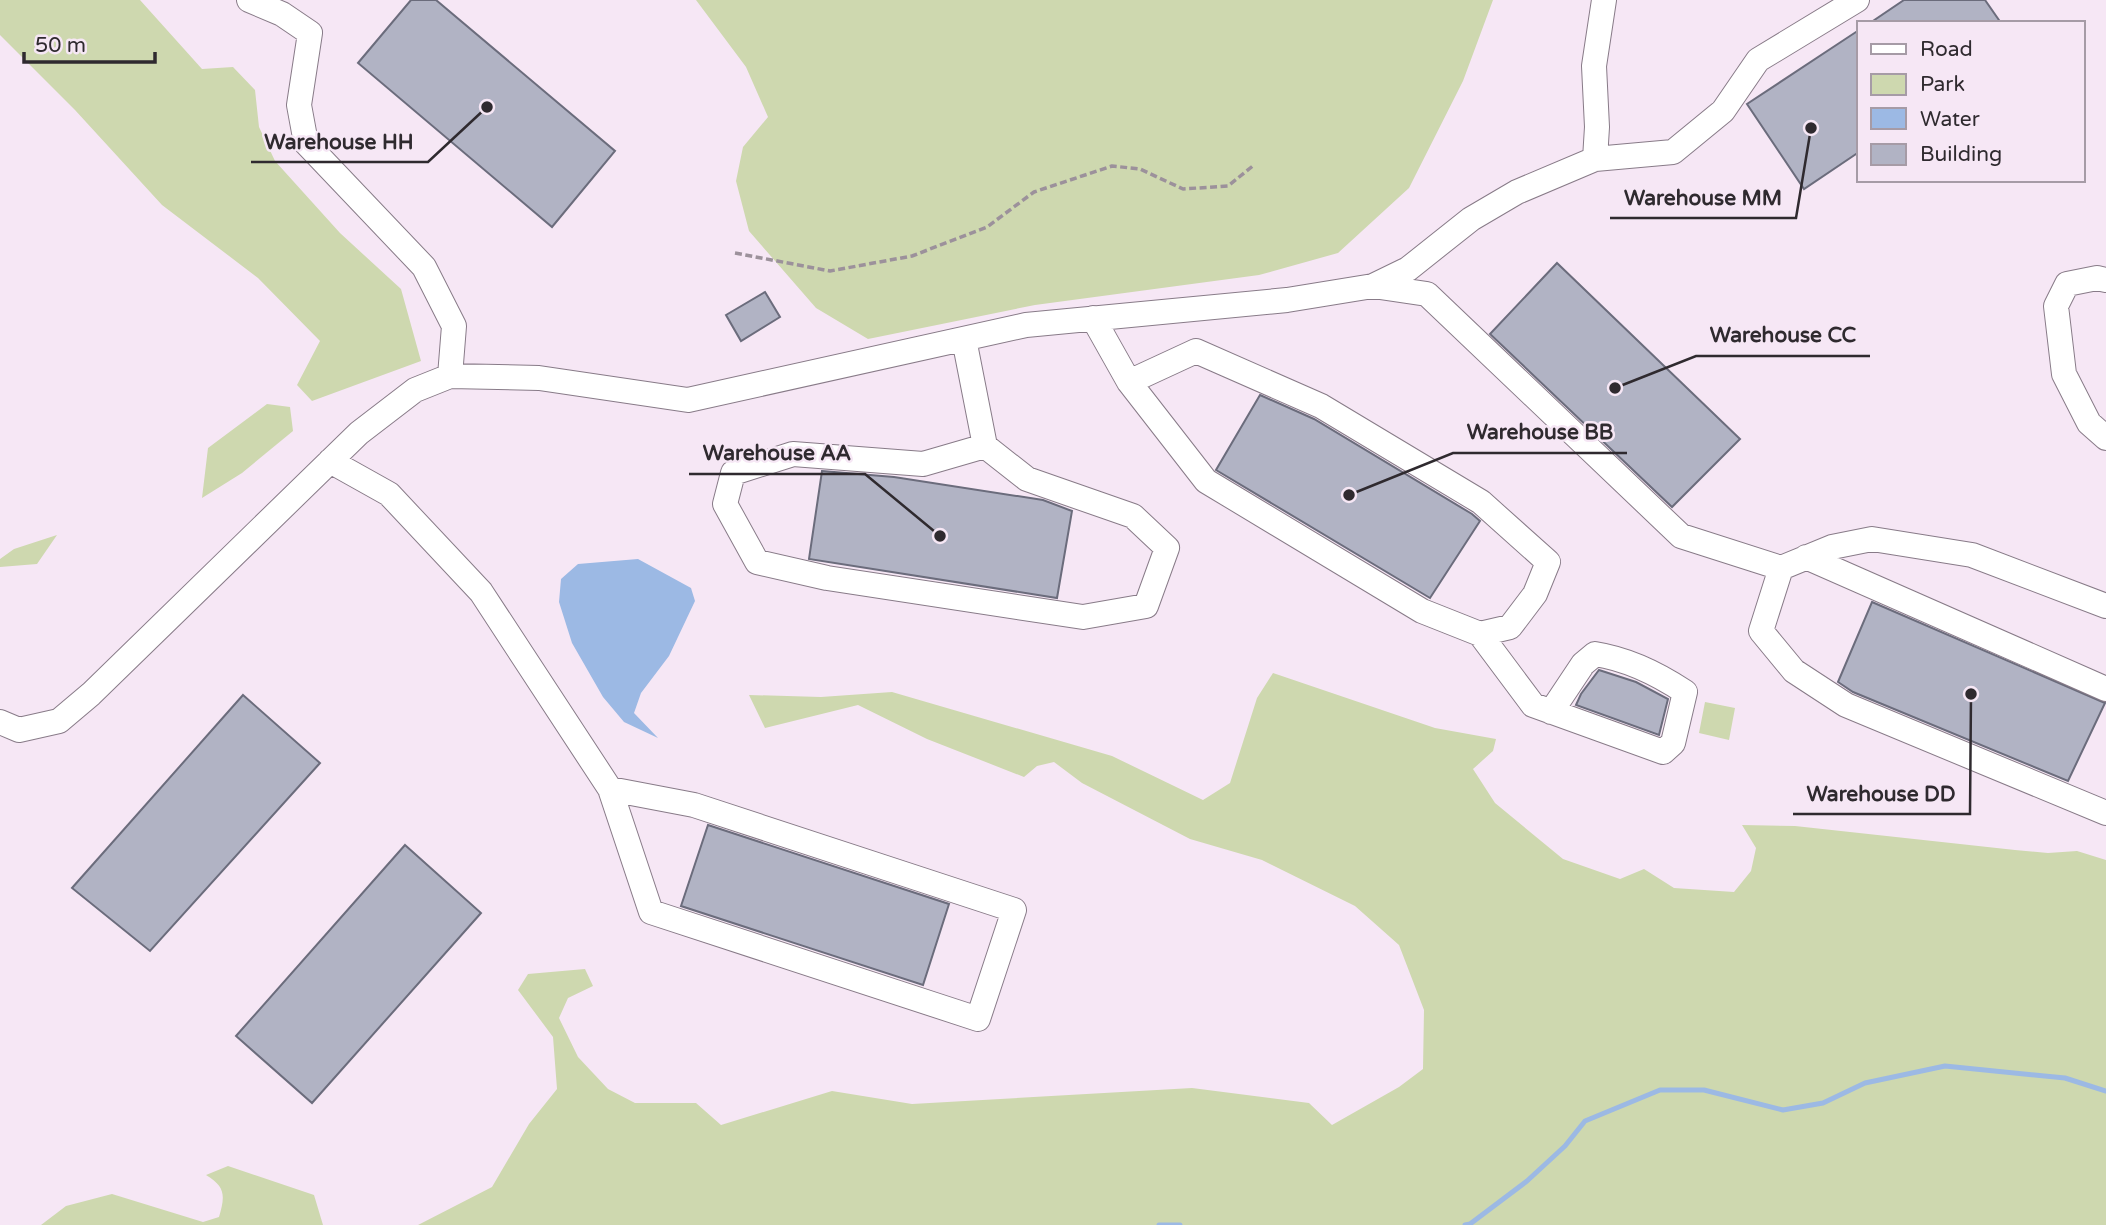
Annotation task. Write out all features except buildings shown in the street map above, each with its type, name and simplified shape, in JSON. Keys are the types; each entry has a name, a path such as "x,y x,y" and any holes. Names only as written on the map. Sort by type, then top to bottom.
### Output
{"lane":[{"path":"249,0 282,14 310,33 299,105 306,143 424,267 454,326 450,376"},
{"path":"1595,159 1597,127 1594,66 1604,0"},
{"path":"0,722 19,730 59,721 92,694 359,433 415,390 450,376 539,378 688,400 1026,325 1287,300 1373,286 1408,269 1471,219 1517,192 1595,159 1672,152 1723,111 1758,60 1857,0"},
{"path":"2106,280 2096,278 2067,284 2056,306 2064,374 2089,423 2106,438"},
{"path":"1373,286 1427,294 1681,536 1781,568 1832,547 1872,539 1972,555 2106,606"},
{"path":"1094,318 1129,382 1206,481 1422,611 1480,634 1533,705 1550,712 1663,752 1673,743 1685,692 1662,677 1609,656 1595,654 1583,664 1550,712"},
{"path":"964,339 985,446 1027,479 1133,516 1167,548 1146,606 1083,617 827,578 757,562 724,504 733,473 793,454 923,464 985,446"},
{"path":"1129,382 1196,351 1321,406 1481,502 1548,562 1535,594 1510,627 1480,634"},
{"path":"330,461 389,494 481,592 610,789 651,912 978,1020 1014,910 694,805 610,789"},
{"path":"1806,558 2106,689"},
{"path":"1781,568 1761,631 1794,671 1846,705 2106,813"}],"path":[{"path":"735,253 830,271 912,256 987,226 1034,192 1112,166 1140,169 1183,189 1227,186 1254,165"}],"green space":[{"path":"0,0 140,0 202,69 233,67 255,90 259,127 275,161 340,233 401,289 421,361 312,401 297,385 320,341 258,278 162,205 75,110 0,35"},
{"path":"696,0 1493,0 1463,81 1409,188 1338,253 1259,275 1035,305 868,339 816,308 749,231 736,181 743,147 768,117 746,67"},
{"path":"267,404 290,407 293,431 242,473 202,498 208,448"},
{"path":"57,535 37,564 0,567 0,559 14,549"},
{"path":"1273,673 1435,728 1496,739 1493,751 1473,769 1495,803 1563,859 1620,879 1644,869 1674,888 1734,892 1751,871 1756,848 1742,825 1795,826 2048,853 2077,851 2106,860 2106,1225 418,1225 492,1187 529,1124 557,1089 553,1037 518,990 528,974 585,969 593,986 568,998 559,1018 578,1057 608,1089 635,1103 696,1103 721,1125 832,1091 912,1104 1192,1088 1309,1103 1332,1125 1399,1087 1423,1069 1424,1010 1399,945 1355,906 1262,860 1190,839 1082,783 1054,762 1037,766 1024,777 927,739 858,705 765,728 749,695 821,697 892,692 1112,756 1203,800 1230,783 1257,698"},
{"path":"1705,702 1735,708 1729,740 1699,733"},
{"path":"228,1166 314,1195 323,1225 41,1225 66,1206 112,1194 203,1222 219,1217 222,1193 217,1184 206,1175"}],"water":[{"path":"638,559 691,588 695,601 669,656 641,693 634,713 658,738 624,722 603,697 572,643 559,602 561,579 578,564"}],"waterway":[{"path":"1465,1225 1527,1181 1565,1146 1585,1121 1660,1090 1704,1090 1783,1110 1823,1103 1865,1083 1945,1066 2065,1078 2106,1091"},
{"path":"1159,1225 1180,1225"}],"place":[{"name":"Warehouse HH","path":"487,107"},
{"name":"Warehouse MM","path":"1811,128"},
{"name":"Warehouse CC","path":"1615,388"},
{"name":"Warehouse BB","path":"1349,495"},
{"name":"Warehouse AA","path":"940,536"},
{"name":"Warehouse DD","path":"1971,694"}]}
